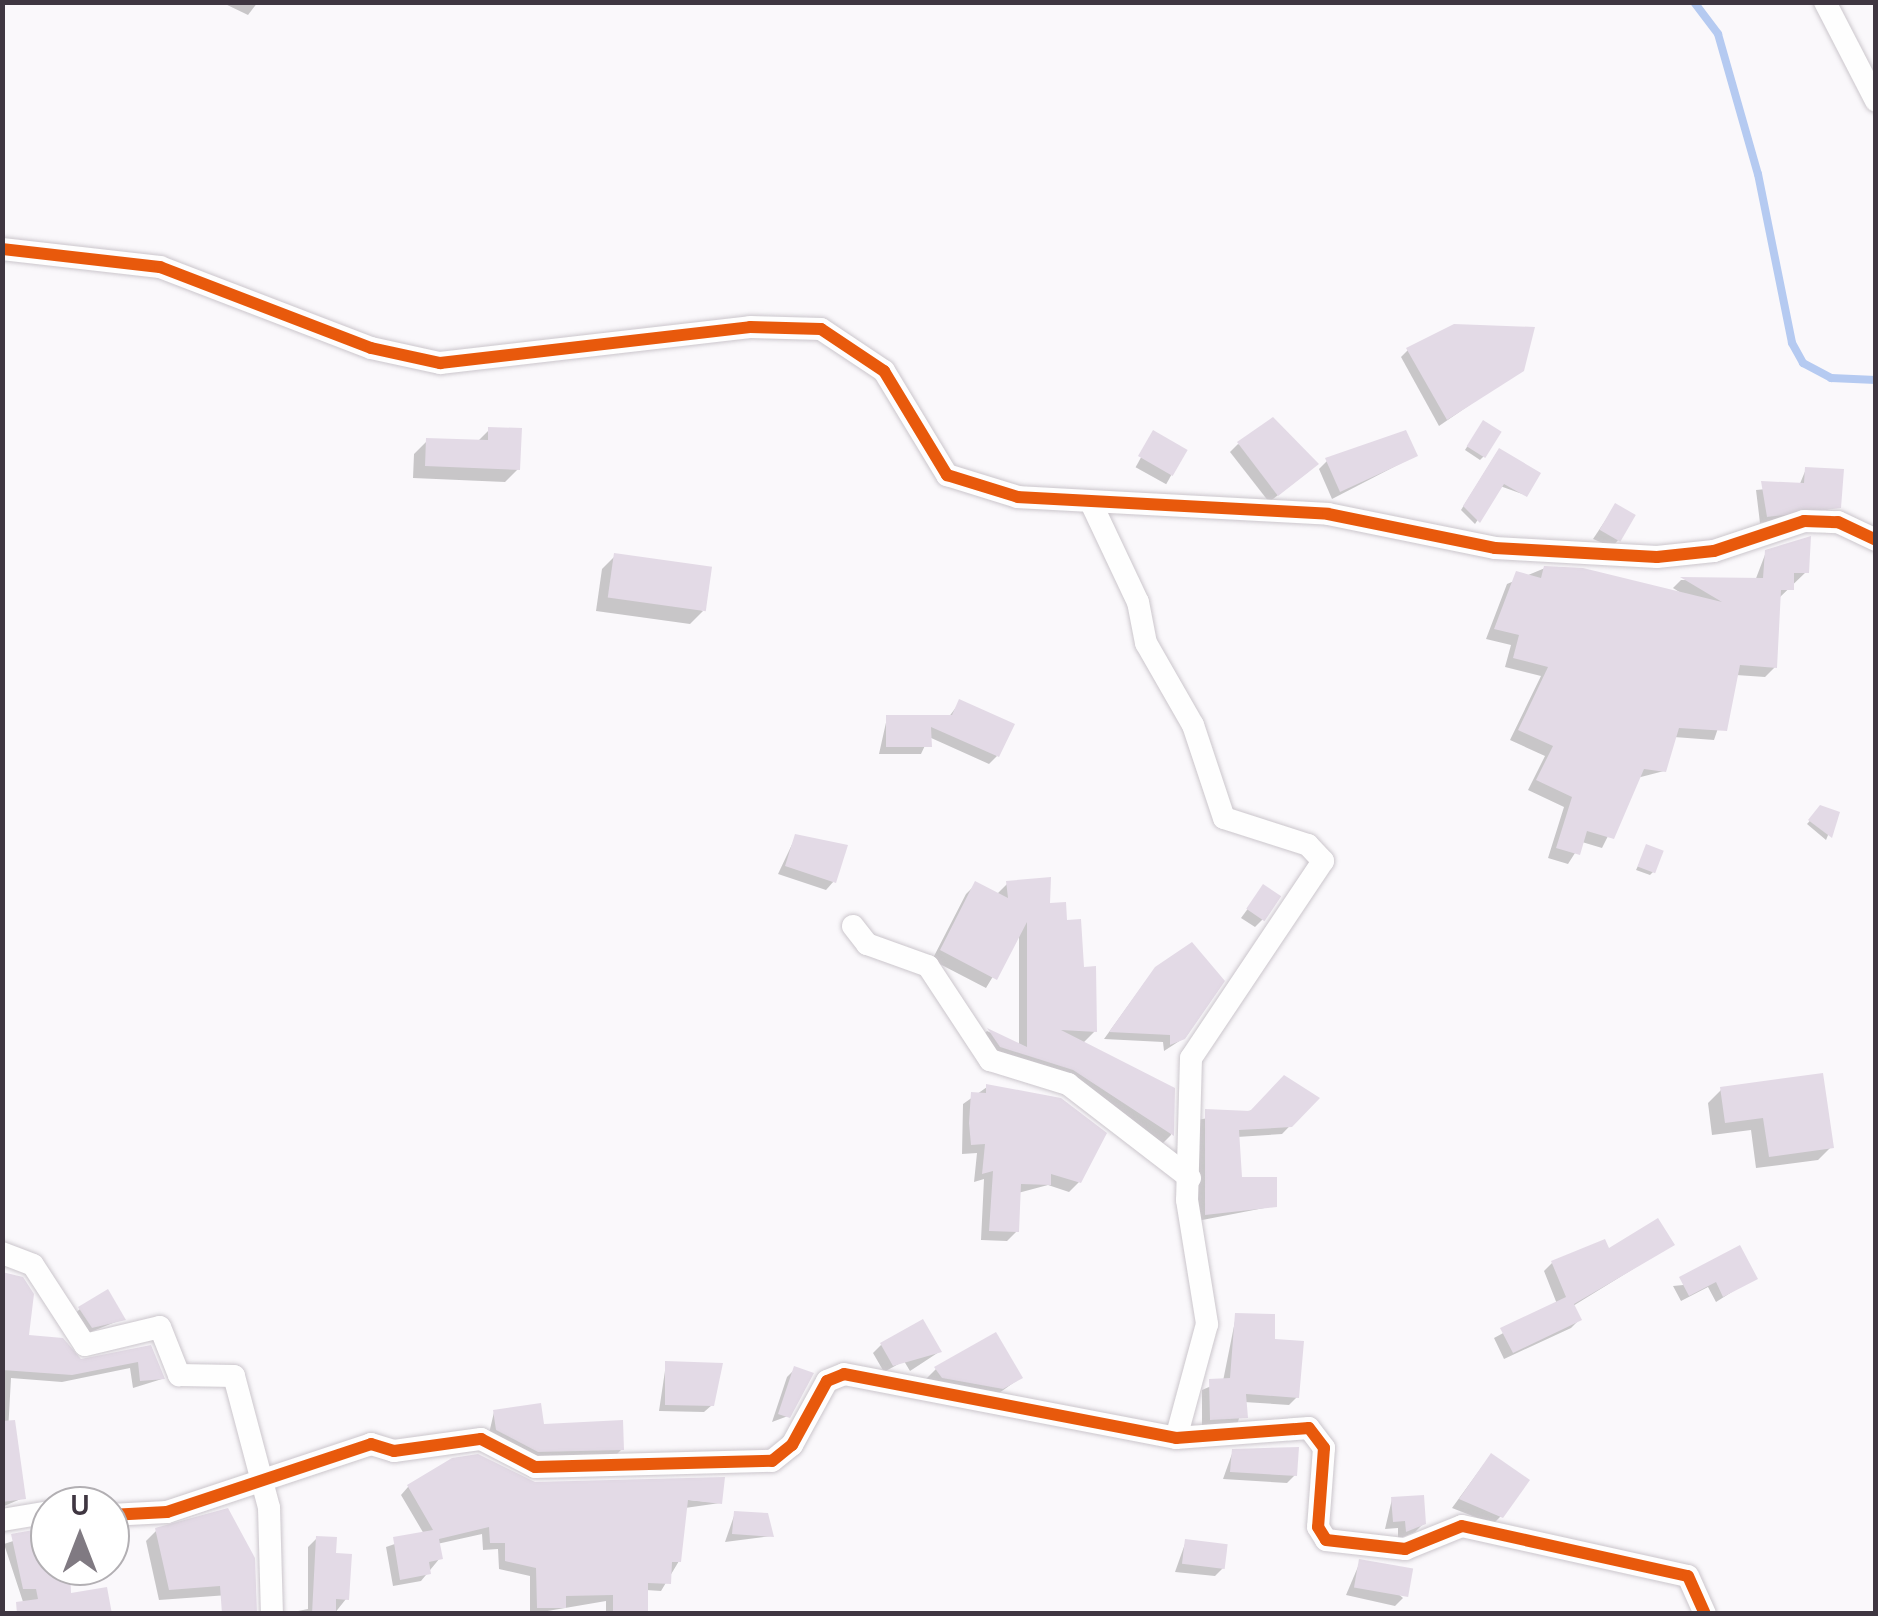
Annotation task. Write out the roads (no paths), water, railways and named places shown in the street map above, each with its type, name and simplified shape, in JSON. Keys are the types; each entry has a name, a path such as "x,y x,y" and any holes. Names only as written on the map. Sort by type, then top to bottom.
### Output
{"street":[{"path":"1825,2 1876,101"},
{"path":"2,249 160,267 371,348 440,364 750,327 821,329 884,372 947,475 997,494 1093,507 1328,514 1386,520 1464,544 1657,557 1714,551 1804,521 1838,522 1876,540"},
{"path":"1093,507 1138,602 1146,642 1193,725 1224,818 1308,845 1323,861 1191,1058 1190,1178 1207,1324 1176,1438"},
{"path":"853,926 867,944 928,966 990,1060 1068,1084 1190,1178"},
{"path":"2,1253 33,1265 85,1345 160,1328 179,1375 232,1374 263,1481 272,1614"},
{"path":"130,1514 167,1512 352,1447 394,1451 450,1440 488,1440 534,1467 639,1458 761,1463 792,1445 824,1386 844,1374 1176,1438 1309,1428 1324,1448 1318,1527 1326,1540 1405,1549 1462,1526 1688,1576 1704,1614"},
{"path":"2,1520 30,1515"}],"waterway":[{"path":"1694,2 1718,34 1758,174 1792,343 1803,363 1831,378 1876,380"}]}
